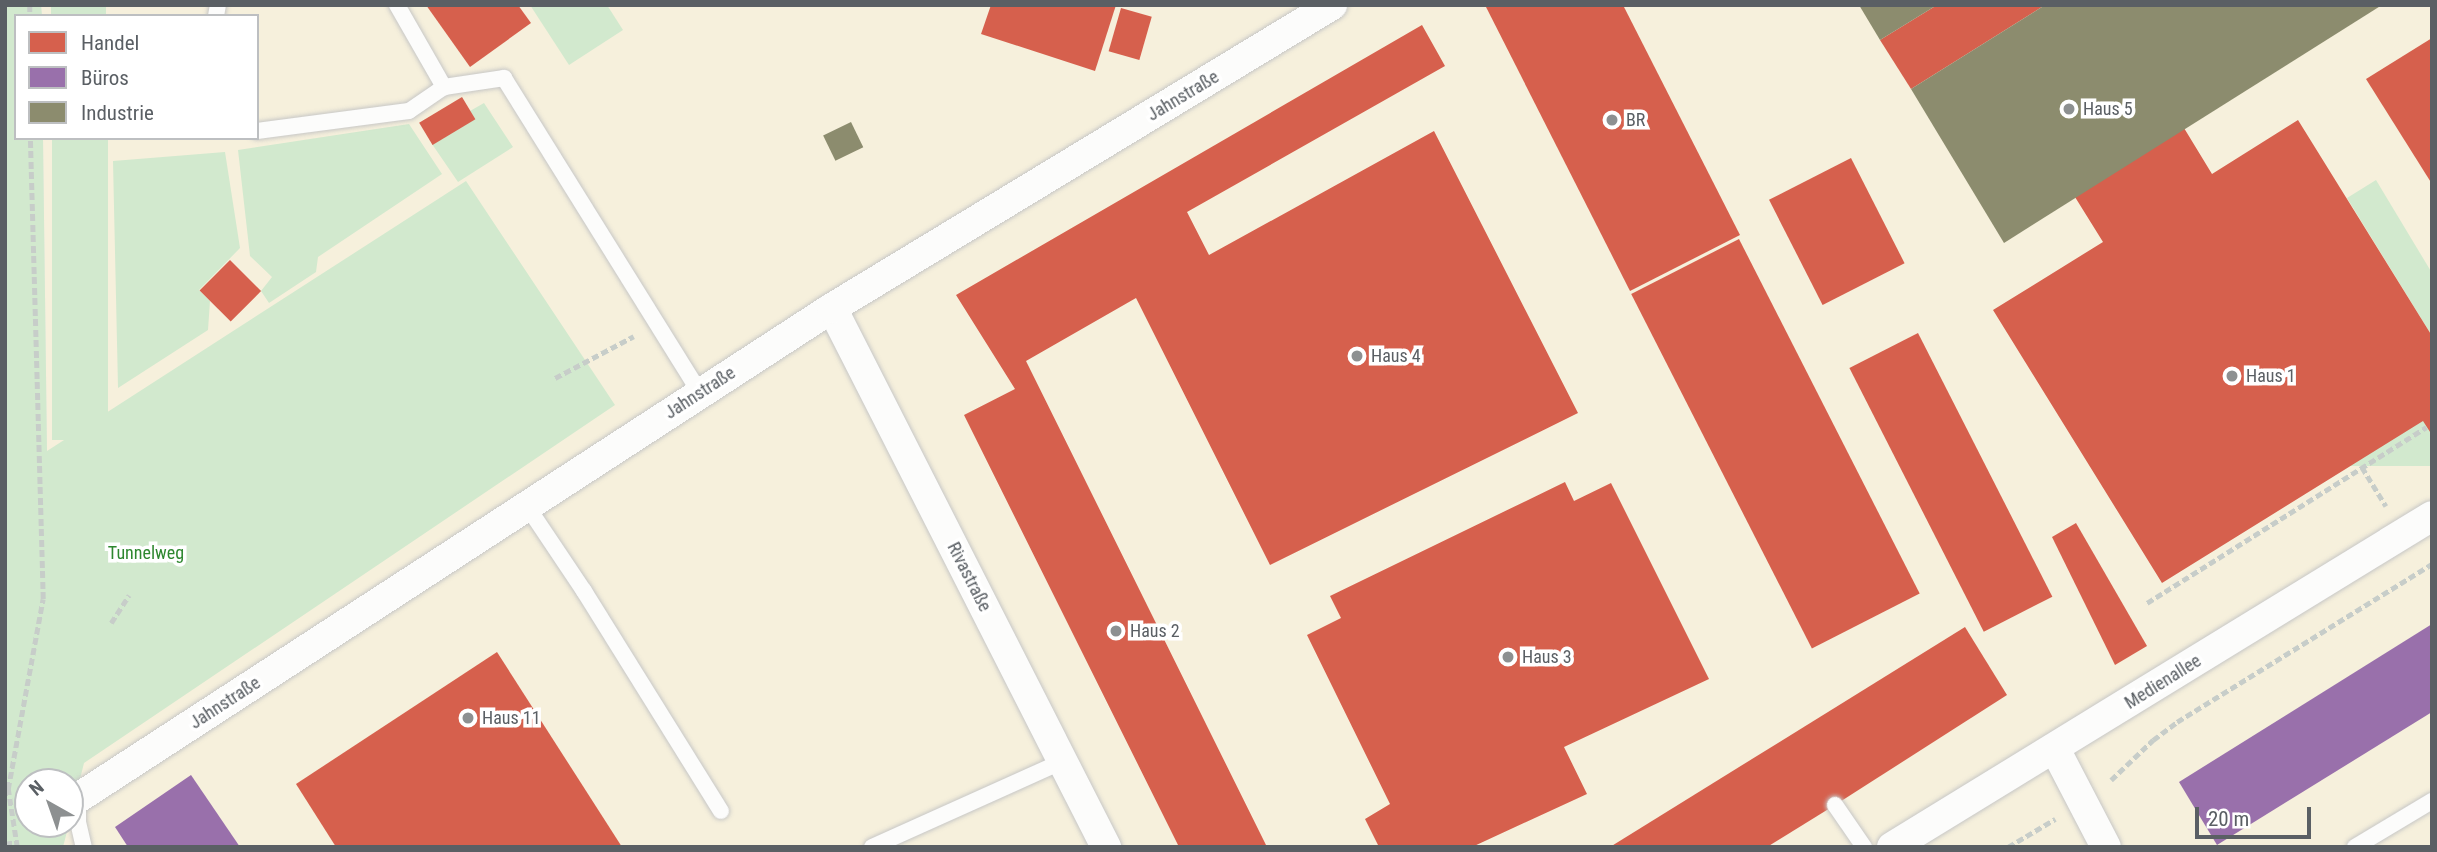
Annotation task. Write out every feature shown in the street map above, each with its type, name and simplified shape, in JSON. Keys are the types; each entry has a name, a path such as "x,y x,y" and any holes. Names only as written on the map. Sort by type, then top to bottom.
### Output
{"street":[{"name":"Jahnstraße","path":"84,794 832,308 1332,5"},
{"name":"Rivastraße","path":"832,308 1106,847"},
{"name":"Medienallee","path":"1892,847 2432,516"},
{"path":"2055,749 2106,847"}],"lane":[{"path":"397,5 444,86"},
{"path":"259,131 409,111 444,86 504,78 700,393"},
{"path":"527,506 584,591 721,811"},
{"path":"872,847 1063,761"},
{"path":"2355,847 2432,801"},
{"path":"1835,804 1864,847"}],"path":[{"path":"5,844 16,845 8,789 43,599 30,140"},
{"path":"555,378 639,334"},
{"path":"2147,603 2426,427"},
{"path":"2362,467 2404,533"},
{"path":"2008,847 2082,802 2176,722 2432,564"},
{"path":"111,623 129,595"}],"shaded area":[{"path":"41,5 2432,5 2432,847 46,847 45,838 84,838 84,768 69,768 47,452 43,140 259,140 259,14 42,14"}],"green space":[{"name":"Tunnelweg","path":"5,5 41,5 42,14 14,14 14,140 43,140 47,451 466,181 615,405 84,763 83,768 14,768 14,838 65,838 63,847 5,847"},
{"path":"51,5 106,5 106,14 51,14"},
{"path":"530,5 607,5 623,30 569,65"},
{"path":"484,103 513,147 458,182 432,144 474,119 470,111"},
{"path":"409,124 442,174 318,257 316,272 269,303 261,291 272,277 250,256 238,150"},
{"path":"52,140 108,140 108,440 52,440"},
{"path":"225,152 240,248 199,290 210,301 208,330 118,388 113,161"},
{"path":"2376,180 2432,273 2432,336 2347,198"},
{"path":"2114,415 2432,415 2432,466 2114,466"}],"building: Handel":[{"path":"426,5 518,5 531,23 470,67"},
{"path":"991,5 1116,5 1095,71 981,34"},
{"name":"BR","path":"1485,5 1623,5 1740,235 1630,291"},
{"path":"1937,5 2045,5 1911,89 1880,40"},
{"path":"1121,8 1152,17 1139,60 1109,51"},
{"path":"1422,25 1445,66 1187,212 1209,255 1434,131 1578,413 1270,565 1136,298 1026,361 1267,847 1179,847 964,415 1015,389 956,295"},
{"path":"2432,38 2432,184 2366,79"},
{"path":"462,97 475,119 433,145 419,123"},
{"name":"Haus 1","path":"2298,120 2432,336 2432,435 2423,421 2162,583 1993,310 2103,242 2075,197 2184,128 2212,174"},
{"path":"1851,158 1905,263 1823,305 1769,200"},
{"path":"1739,239 1920,594 1812,649 1631,294"},
{"path":"230,260 261,291 231,322 200,290"},
{"path":"1918,333 2052,597 1984,632 1849,368"},
{"name":"Haus 3","path":"1565,482 1574,501 1611,483 1709,679 1564,747 1587,794 1472,847 1379,847 1365,819 1390,804 1307,635 1341,618 1330,596"},
{"path":"2076,523 2147,646 2115,665 2052,537"},
{"path":"1965,627 2007,695 1835,805 1767,847 1610,847"},
{"name":"Haus 11","path":"497,652 622,847 336,847 296,784"}],"building: Büros":[{"path":"2432,624 2432,712 2217,845 2179,782"},
{"path":"191,775 240,847 128,847 115,827"}],"building: Industrie":[{"path":"1859,5 1937,5 1880,40"},
{"name":"Haus 5","path":"2045,5 2382,5 2004,243 1911,89"},
{"path":"851,122 863,147 835,161 823,136"}],"place":[{"name":"Haus 5","path":"2069,109"},
{"name":"BR","path":"1612,120"},
{"name":"Haus 4","path":"1357,356"},
{"name":"Haus 1","path":"2232,376"},
{"name":"Haus 2","path":"1116,631"},
{"name":"Haus 3","path":"1508,657"},
{"name":"Haus 11","path":"468,718"}]}
